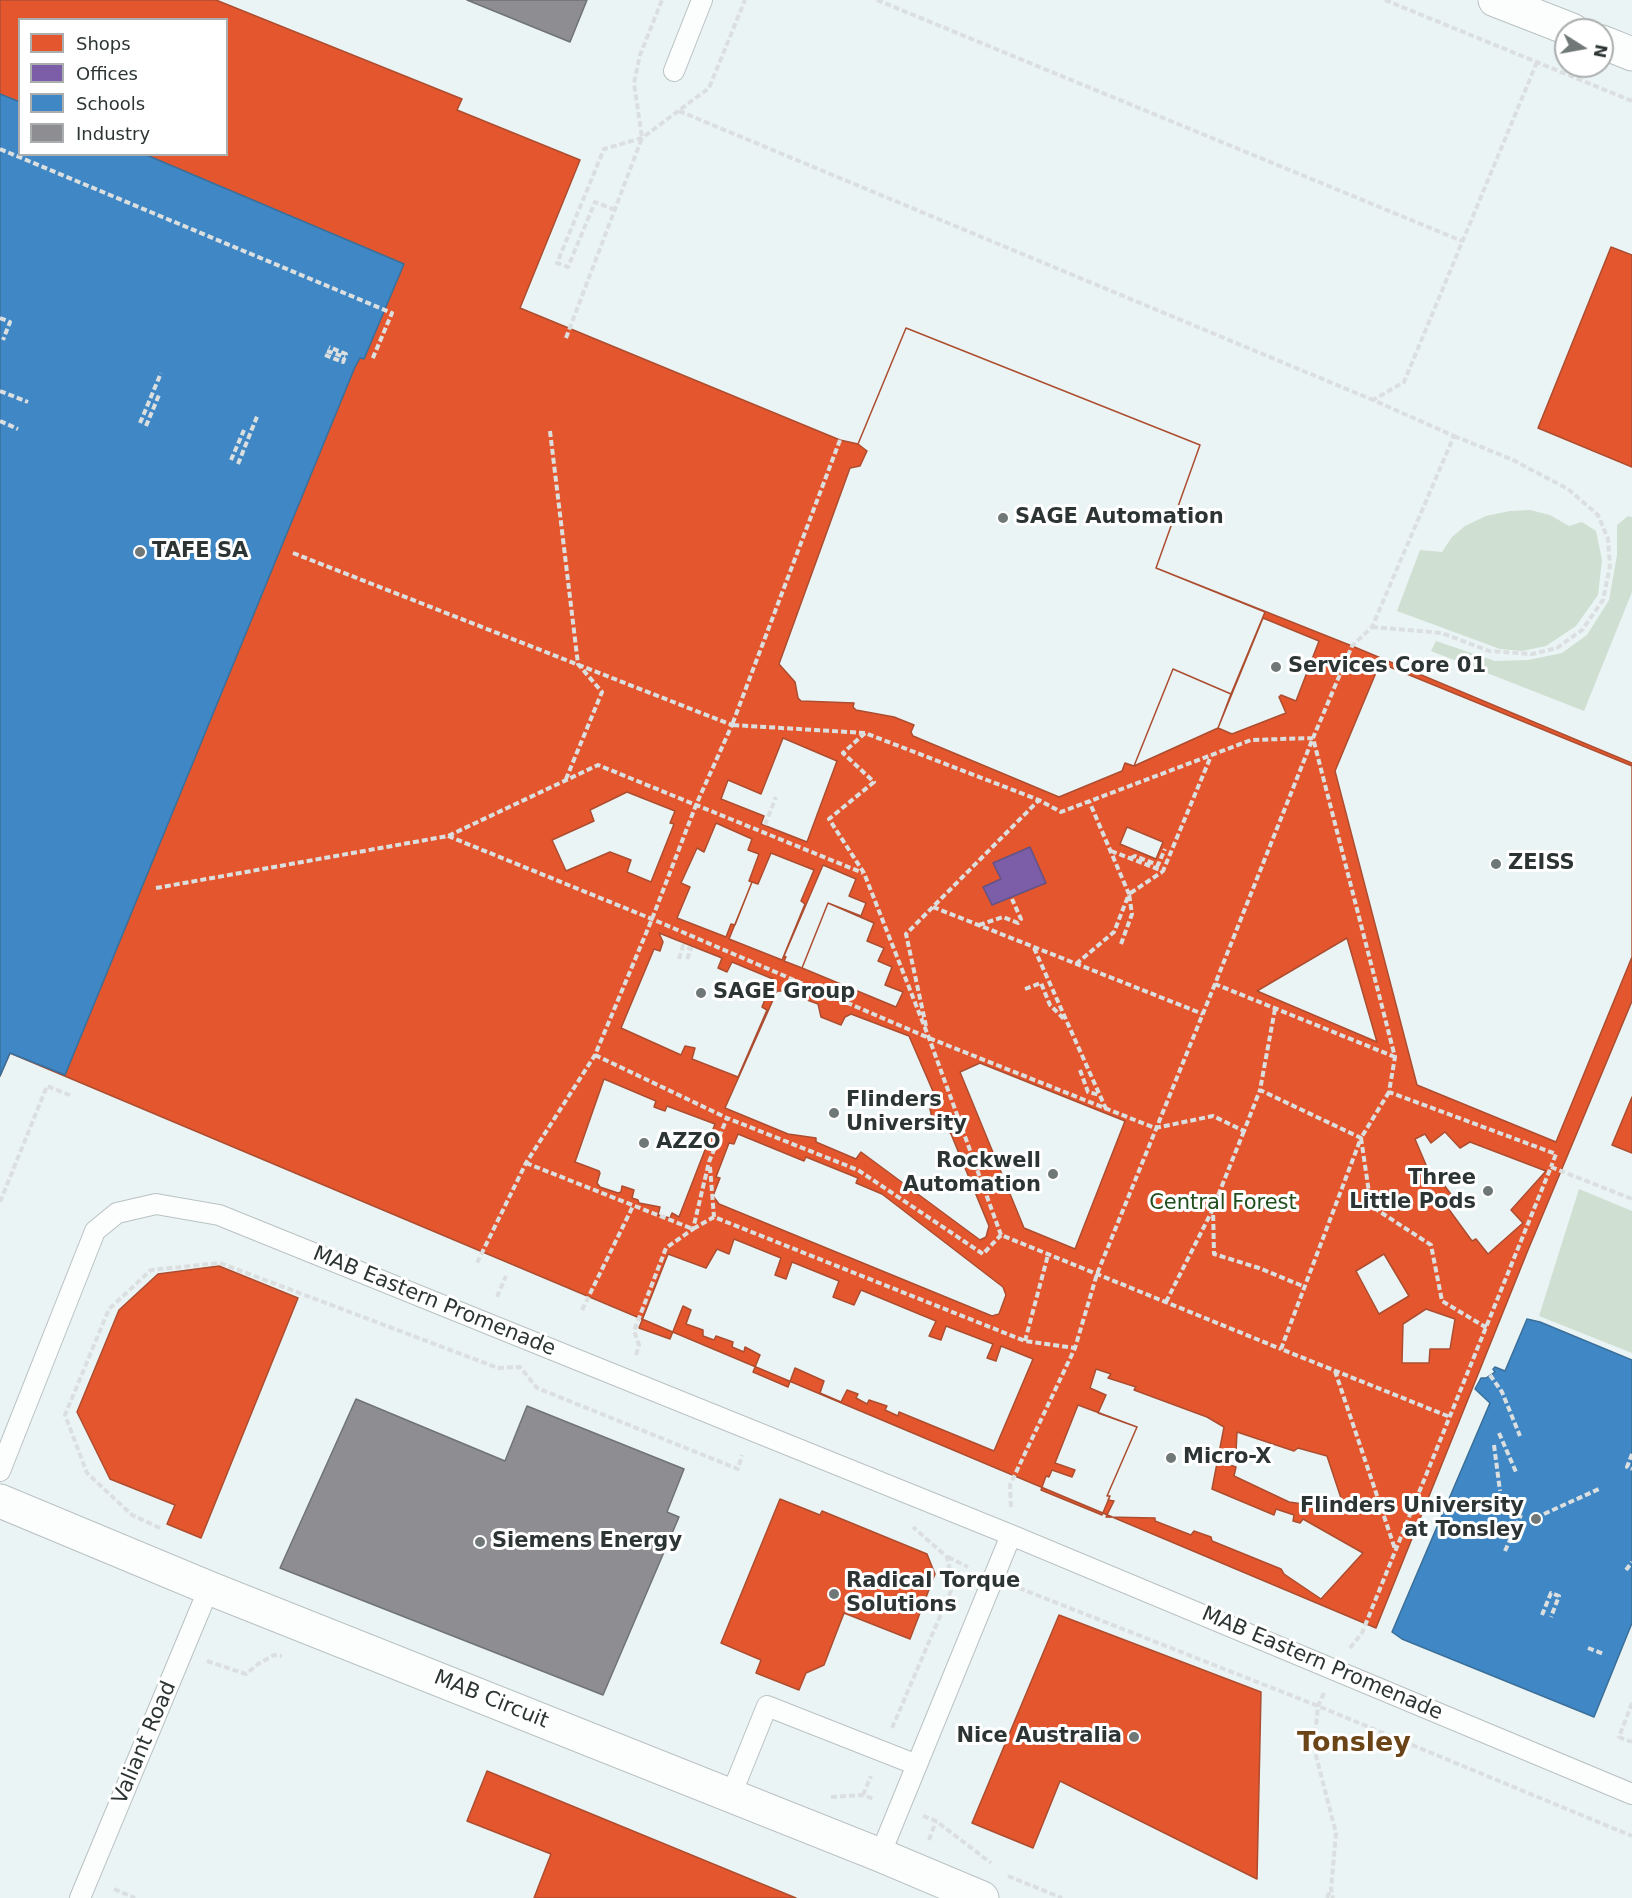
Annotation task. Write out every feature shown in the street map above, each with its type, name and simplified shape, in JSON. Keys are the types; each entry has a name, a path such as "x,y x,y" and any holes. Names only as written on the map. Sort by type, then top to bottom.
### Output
{"street":[{"path":"1495,0 1554,23"},
{"path":"1614,47 1632,54"},
{"name":"MAB Circuit","path":"0,1501 209,1588 731,1795 982,1898"}],"lane":[{"path":"674,71 702,0"},
{"name":"MAB Eastern Promenade","path":"0,1471 95,1232 117,1213 156,1204 219,1215 1011,1534 1632,1794"},
{"path":"880,1855 1011,1534"},
{"name":"Valiant Road","path":"80,1898 209,1588"},
{"path":"731,1795 767,1706 917,1765"}],"path":[{"path":"566,338 642,138 634,83 640,55 662,0"},
{"path":"877,0 1462,241"},
{"path":"1385,0 1632,101"},
{"path":"1373,400 1404,381 1537,62"},
{"path":"679,111 1511,459 1568,489 1598,515 1608,539 1610,566 1603,600 1582,630 1557,648 1532,654 1489,651 1442,633 1372,627"},
{"path":"615,210 595,202 568,267 557,263 604,149 642,138"},
{"path":"0,149 392,313 372,360"},
{"path":"0,318 10,322 3,340"},
{"path":"140,423 161,373"},
{"path":"0,391 28,402"},
{"path":"146,426 159,395"},
{"path":"250,433 238,464 258,414"},
{"path":"0,421 18,429"},
{"path":"231,460 244,430"},
{"path":"550,431 578,664 602,693 566,779"},
{"path":"1011,1534 1010,1485 1075,1348 1097,1274 1313,738 1352,646 1372,627 1454,436"},
{"path":"477,1263 526,1163 595,1055 652,919 696,805 732,724 840,440"},
{"path":"293,553 732,724 865,733 1039,800 1060,812 1251,740 1313,738"},
{"path":"865,733 843,753 874,782 829,819 864,873 929,1038 1001,1235 1450,1417"},
{"path":"1281,1348 1361,1138 1389,1092 1395,1057 1313,738"},
{"path":"1076,964 1114,932 1129,894 1163,872 1211,755"},
{"path":"156,888 448,836 598,765 864,873"},
{"path":"765,825 776,797"},
{"path":"929,1038 906,934 1039,800"},
{"path":"1089,801 1129,894 1132,914 1121,944"},
{"path":"448,836 652,919 929,1038 1155,1128 1213,1116 1244,1131"},
{"path":"1131,858 1135,856 1158,865 1165,849"},
{"path":"1111,850 1163,872"},
{"path":"979,926 1003,917 1018,923 1021,919 1012,899"},
{"path":"933,907 1203,1014"},
{"path":"679,959 683,946 691,949 686,962"},
{"path":"1034,948 1106,1109"},
{"path":"1025,989 1041,982 1050,1005 1067,1022"},
{"path":"1215,984 1395,1057"},
{"path":"1166,1302 1213,1208 1260,1090 1275,1009"},
{"path":"595,1055 727,1118 858,1170 983,1254 1001,1235"},
{"path":"1080,1070 1088,1092 1100,1095"},
{"path":"0,1202 47,1086 72,1096"},
{"path":"1260,1090 1361,1138"},
{"path":"1362,1633 1556,1154 1389,1092"},
{"path":"693,1229 709,1162 727,1118"},
{"path":"1361,1138 1371,1206 1431,1245 1442,1301 1487,1328"},
{"path":"709,1162 714,1217"},
{"path":"526,1163 693,1229"},
{"path":"1551,1167 1632,1199"},
{"path":"582,1310 633,1206"},
{"path":"1213,1208 1214,1254 1259,1268 1305,1287"},
{"path":"627,1380 639,1345 634,1331 666,1248 714,1217"},
{"path":"714,1217 1024,1341 1075,1348"},
{"path":"1024,1341 1048,1255"},
{"path":"132,1515 87,1473 65,1415 109,1309 151,1270 220,1263 498,1368 520,1367 537,1388 738,1469 743,1450"},
{"path":"1334,1370 1396,1549"},
{"path":"1490,1375 1502,1392 1520,1436"},
{"path":"1499,1433 1516,1472"},
{"path":"1494,1445 1500,1491"},
{"path":"1632,1454 1627,1467 1632,1469"},
{"path":"1544,1514 1601,1488"},
{"path":"1505,1551 1521,1515"},
{"path":"863,1795 953,1586 947,1557 911,1526"},
{"path":"1626,1570 1632,1562"},
{"path":"993,1578 1318,1706 1632,1836"},
{"path":"1542,1614 1551,1593 1559,1596 1551,1617"},
{"path":"1588,1648 1604,1654"},
{"path":"1333,1898 1331,1889 1336,1833 1314,1748 1318,1706 1334,1669"},
{"path":"1632,1703 1618,1737 1632,1742"},
{"path":"899,1809 936,1821 1009,1876 1062,1898"},
{"path":"1327,1898 1331,1889"}],"green space":[{"path":"1530,510 1550,515 1569,526 1582,522 1596,531 1602,560 1598,595 1576,626 1546,646 1522,651 1500,649 1397,611 1420,550 1442,552 1452,537 1465,526 1486,516"},
{"path":"1628,516 1632,517 1632,592 1584,711 1431,651 1436,641 1495,661 1528,660 1562,653 1587,635 1609,600 1617,555 1617,525"},
{"path":"1579,1189 1632,1211 1632,1353 1539,1316"}],"building: Shops":[{"path":"0,0 216,0 462,99 457,110 580,160 520,308 840,440 858,444 906,328 1200,445 1156,568 1352,646 1632,763 1632,1001 1528,1250 1376,1628 10,1053 0,1076"},
{"path":"1611,247 1632,255 1632,467 1538,428"},
{"name":"SAGE Automation","path":"906,328 1200,445 1156,568 1265,612 1231,694 1173,669 1134,766 1125,763 1122,771 1059,797 913,736 911,732 914,725 894,717 856,710 853,707 854,703 801,701 798,698 795,682 779,664 850,468 860,466 867,451 858,444"},
{"name":"Services Core 01","path":"1263,618 1319,641 1296,701 1281,695 1279,697 1286,713 1232,734 1218,728"},
{"name":"ZEISS","path":"1380,663 1632,766 1632,957 1556,1142 1417,1085 1335,771"},
{"path":"1173,669 1231,694 1218,728 1134,766"},
{"path":"783,738 837,761 807,842 761,824 764,816 721,799 728,780 761,794"},
{"path":"627,792 675,811 670,823 674,824 651,882 627,872 631,860 610,852 566,871 552,840 594,821 590,810"},
{"path":"716,823 752,839 748,850 759,854 749,881 752,882 735,925 731,924 726,937 677,918 690,887 681,883 697,848 704,852"},
{"path":"1127,827 1163,842 1156,859 1120,844"},
{"path":"771,853 814,870 801,901 805,904 782,960 729,939 752,882 758,884"},
{"path":"823,865 856,879 849,896 866,903 861,916 828,903 802,968 784,961 786,957 784,956"},
{"path":"828,903 874,923 867,941 884,948 878,961 892,967 885,985 903,992 896,1007 802,968"},
{"name":"SAGE Group","path":"659,933 722,958 718,968 727,972 732,962 773,979 762,1007 767,1010 738,1077 692,1059 695,1048 685,1046 681,1055 621,1028 654,949 660,951 663,942"},
{"path":"1347,938 1377,1042 1257,991"},
{"name":"Flinders University","path":"777,991 783,991 818,1004 821,1017 841,1025 845,1017 851,1014 909,1036 935,1096 930,1109 933,1122 951,1134 989,1226 986,1237 980,1240 861,1152 856,1159 816,1142 816,1138 788,1134 725,1108"},
{"name":"Rockwell Automation","path":"980,1063 1125,1121 1075,1249 1024,1228 960,1072"},
{"name":"AZZO","path":"604,1079 656,1101 654,1107 665,1111 667,1106 715,1124 679,1217 672,1213 670,1218 658,1215 660,1207 639,1203 638,1200 632,1198 634,1190 622,1186 621,1192 618,1193 600,1187 597,1183 599,1171 575,1162"},
{"path":"1632,1097 1632,1153 1612,1145"},
{"name":"Three Little Pods","path":"1445,1132 1460,1148 1470,1142 1546,1171 1511,1210 1523,1223 1488,1254 1476,1239 1472,1241 1445,1204 1453,1197 1444,1185 1435,1186 1415,1139 1425,1134 1431,1143"},
{"name":"Flinders University","path":"738,1134 804,1161 806,1157 858,1178 856,1183 882,1194 1003,1287 1006,1295 999,1314 992,1316 719,1204 713,1196 720,1178 716,1177 729,1143 734,1144"},
{"path":"734,1239 781,1258 775,1275 786,1279 792,1262 839,1281 833,1297 854,1305 861,1290 936,1321 929,1336 941,1340 946,1326 993,1344 987,1358 996,1361 1001,1346 1033,1359 994,1451 899,1412 898,1416 885,1410 887,1406 869,1400 867,1404 856,1398 858,1394 847,1390 841,1402 820,1393 824,1381 795,1368 788,1387 753,1372 760,1355 745,1347 744,1352 732,1347 733,1342 716,1336 714,1340 703,1336 703,1330 686,1324 691,1310 683,1306 670,1339 639,1328 668,1254 706,1268 717,1249 729,1254"},
{"path":"1384,1254 1409,1296 1379,1314 1356,1271"},
{"path":"219,1266 298,1298 201,1538 167,1524 175,1505 110,1479 77,1412 119,1310 158,1274"},
{"path":"1426,1309 1455,1319 1450,1349 1430,1349 1429,1363 1402,1363 1403,1324"},
{"name":"Micro-X","path":"1096,1369 1111,1374 1108,1378 1136,1387 1134,1390 1207,1417 1224,1427 1212,1489 1274,1515 1276,1509 1294,1515 1293,1521 1300,1523 1303,1519 1363,1553 1321,1599 1284,1574 1281,1569 1212,1541 1211,1537 1194,1531 1191,1535 1155,1521 1155,1518 1106,1517 1114,1501 1108,1500 1110,1496 1107,1496 1137,1427 1098,1413 1106,1395 1090,1388"},
{"path":"1078,1405 1137,1427 1107,1496 1110,1496 1102,1515 1041,1490 1046,1476 1049,1477 1052,1470 1072,1477 1075,1470 1055,1463"},
{"path":"1237,1432 1294,1451 1298,1448 1327,1456 1345,1510 1289,1502 1234,1476 1236,1467 1227,1464 1230,1450 1236,1452"},
{"name":"Radical Torque Solutions","path":"780,1499 820,1515 822,1511 927,1554 935,1574 910,1639 844,1613 824,1665 806,1673 799,1690 756,1673 761,1660 721,1643"},
{"name":"Nice Australia","path":"1059,1615 1261,1692 1257,1879 1060,1781 1033,1848 972,1823"},
{"path":"487,1771 796,1898 534,1898 551,1854 467,1821"}],"building: Offices":[{"path":"1030,847 1046,883 992,905 983,887 1001,879 993,863"}],"building: Schools":[{"name":"TAFE SA","path":"0,94 18,101 18,156 149,156 404,264 364,359 360,358 355,367 65,1075 10,1053 0,1076"},
{"name":"Flinders University at Tonsley","path":"1527,1319 1540,1322 1632,1360 1632,1623 1594,1717 1402,1639 1392,1632 1490,1403 1475,1389 1481,1378 1486,1378 1495,1372 1493,1369 1495,1367 1505,1371"}],"building: Industry":[{"path":"467,0 587,0 570,42"},
{"name":"Siemens Energy","path":"356,1399 505,1461 527,1406 684,1469 667,1512 679,1517 603,1695 280,1568"}],"place":[{"name":"SAGE Automation","path":"1003,518"},
{"name":"TAFE SA","path":"140,552"},
{"name":"Services Core 01","path":"1276,667"},
{"name":"ZEISS","path":"1496,864"},
{"name":"SAGE Group","path":"701,993"},
{"name":"Flinders University","path":"834,1113"},
{"name":"AZZO","path":"644,1143"},
{"name":"Rockwell Automation","path":"1053,1174"},
{"name":"Three Little Pods","path":"1488,1191"},
{"name":"Micro-X","path":"1171,1458"},
{"name":"Flinders University at Tonsley","path":"1536,1519"},
{"name":"Siemens Energy","path":"480,1542"},
{"name":"Radical Torque Solutions","path":"834,1594"},
{"name":"Nice Australia","path":"1134,1737"}],"district":[{"name":"Tonsley","path":"1354,1744"}],"park label":[{"name":"Central Forest","path":"1223,1204"}]}
